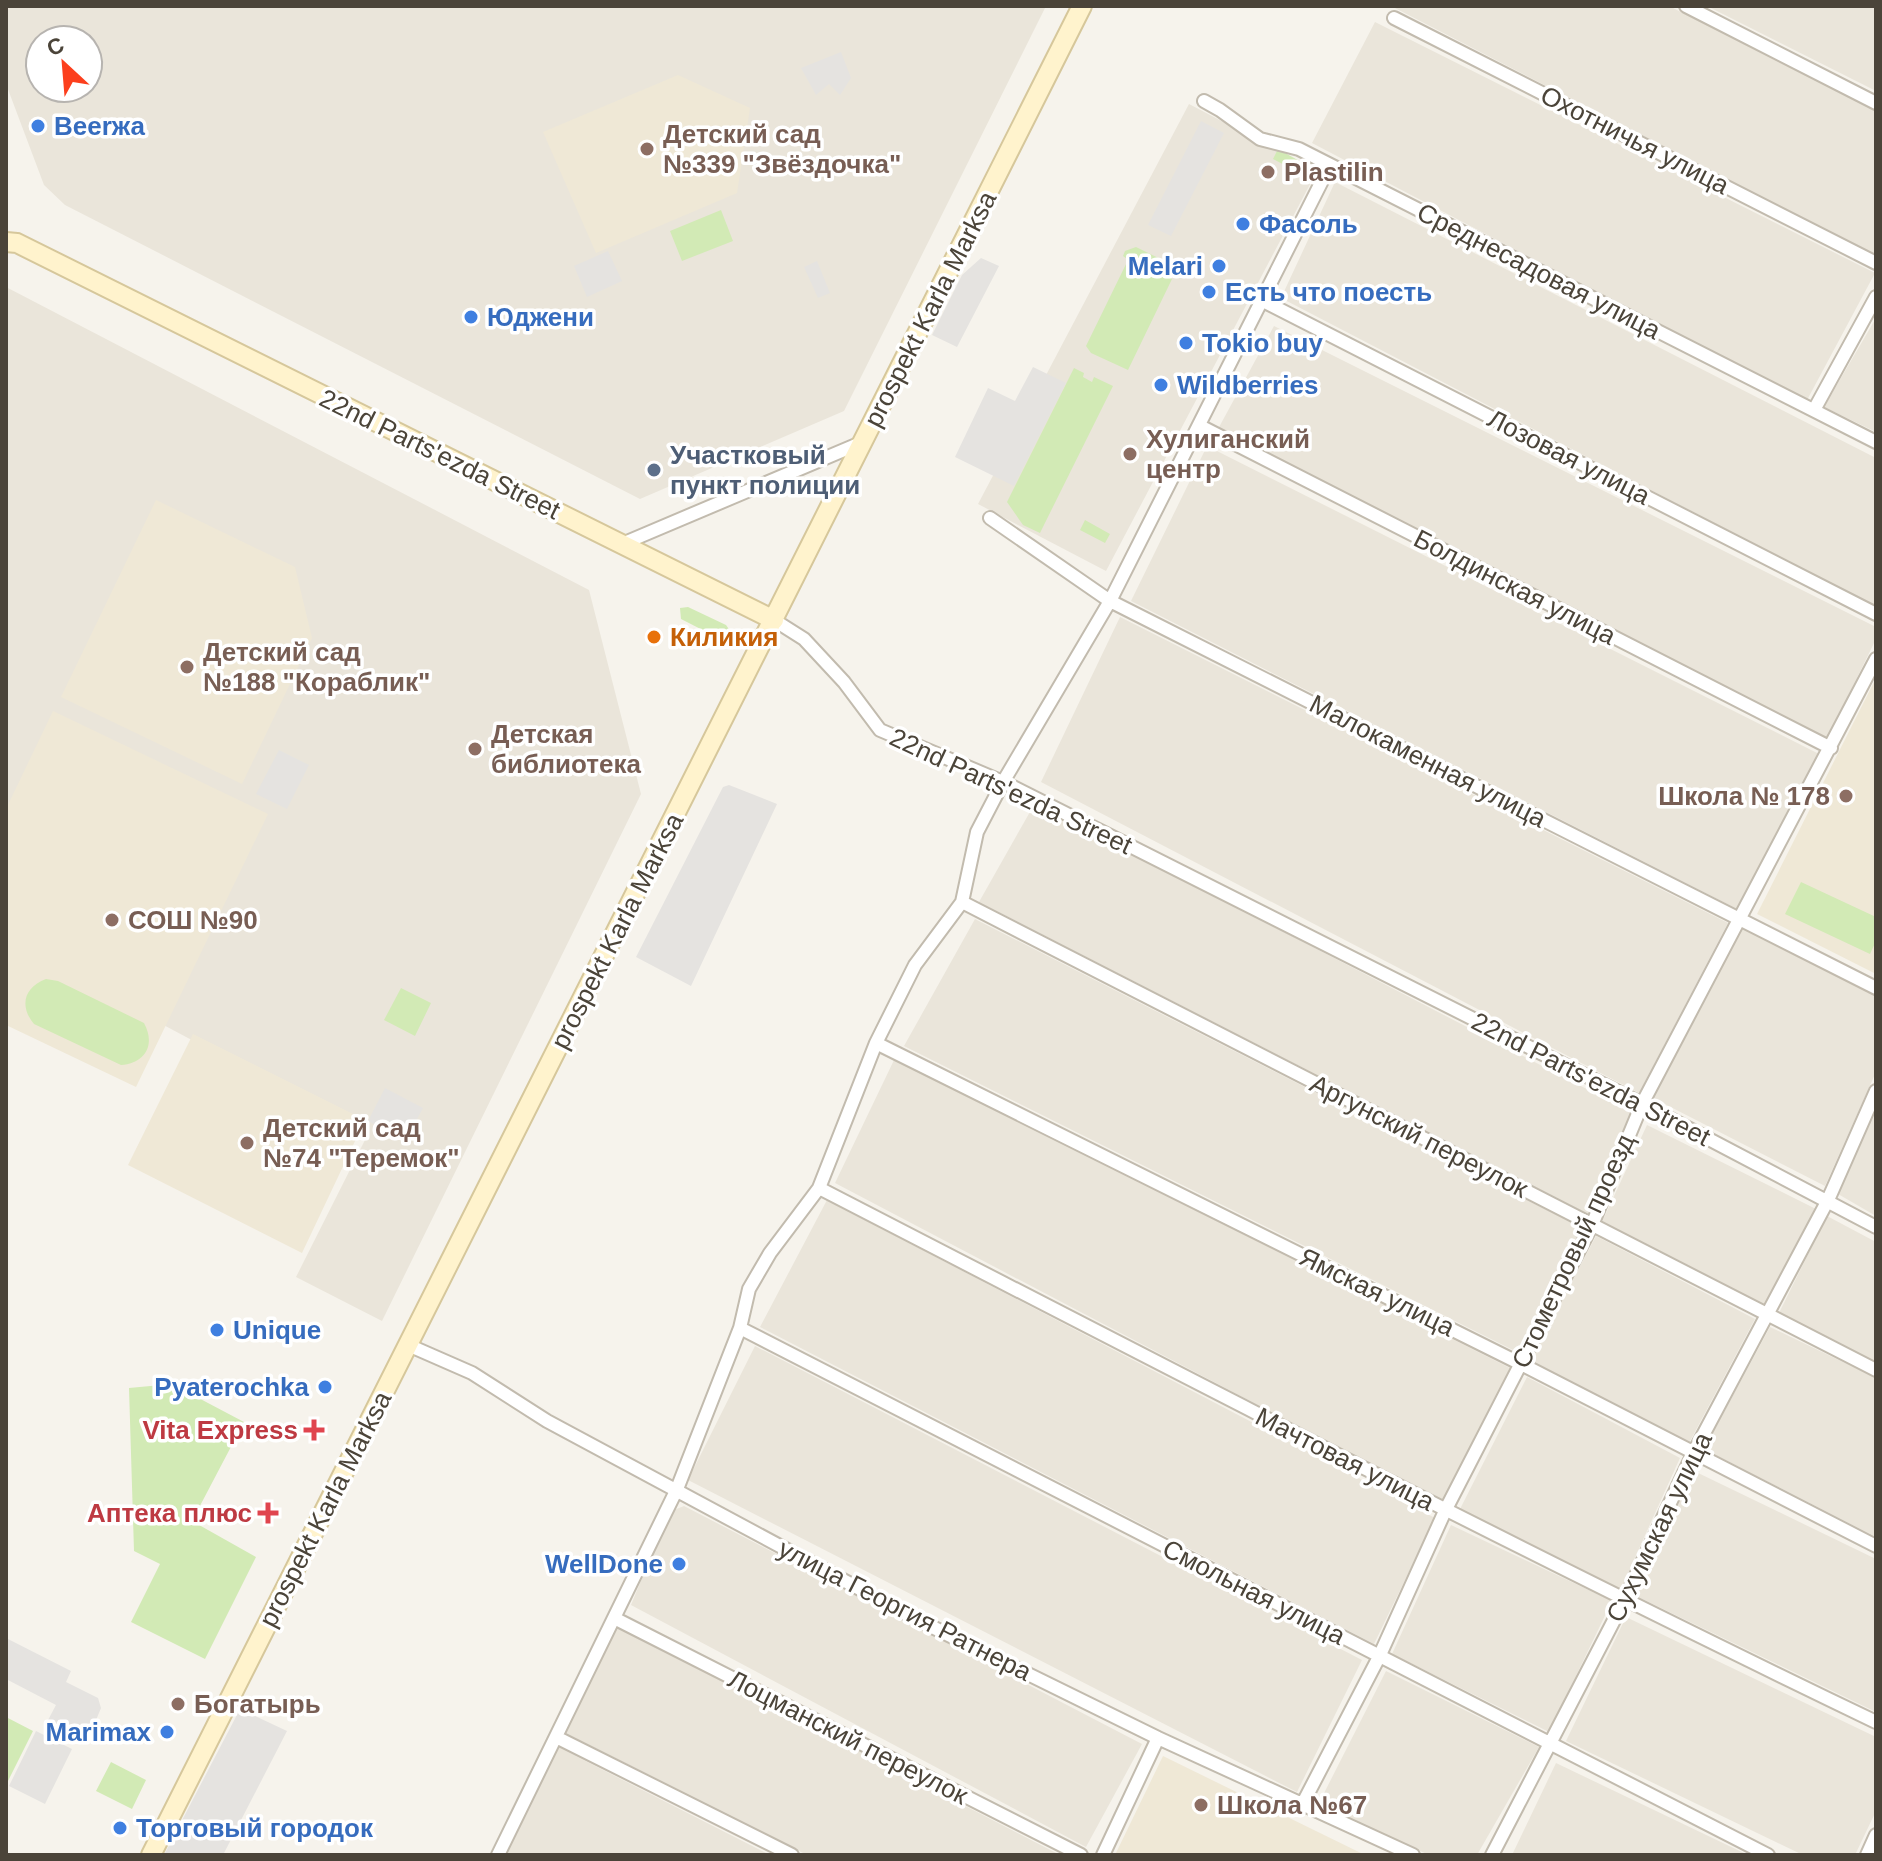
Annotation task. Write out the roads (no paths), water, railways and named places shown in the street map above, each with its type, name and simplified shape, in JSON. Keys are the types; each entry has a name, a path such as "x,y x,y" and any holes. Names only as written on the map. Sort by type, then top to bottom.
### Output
{"street":[{"name":"prospekt Karla Marksa","path":"151,1855 1082,6"},
{"path":"1686,6 1876,103"},
{"name":"Охотничья улица","path":"1394,18 1876,263"},
{"name":"Среднесадовая улица","path":"1204,101 1260,139 1299,149 1876,442"},
{"path":"498,1855 677,1489 740,1328 749,1289 770,1253 819,1188 876,1043 915,965 962,902 977,832 1003,782 1110,601 1330,165"},
{"name":"22nd Parts'ezda Street","path":"10,239 774,620 808,643 844,682 880,730 1003,782 1642,1104 1876,1227"},
{"path":"1814,410 1876,297"},
{"name":"Лозовая улица","path":"1261,300 1876,614"},
{"name":"Болдинская улица","path":"1200,426 1831,748"},
{"path":"622,544 863,442"},
{"name":"Малокаменная улица","path":"990,518 1110,601 1876,988"},
{"name":"Стометровый проезд","path":"1302,1805 1379,1657 1445,1511 1592,1225 1642,1104 1876,659"},
{"name":"Аргунский переулок","path":"962,902 1876,1370"},
{"name":"Ямская улица","path":"876,1043 1521,1364 1876,1546"},
{"name":"Сухумская улица","path":"1492,1855 1624,1601 1693,1454 1828,1200 1876,1091"},
{"name":"Мачтовая улица","path":"819,1188 1445,1511 1876,1722"},
{"name":"Смольная улица","path":"740,1328 1768,1855"},
{"name":"улица Георгия Ратнера","path":"408,1345 472,1373 547,1421 912,1617 1158,1738 1413,1855"},
{"name":"Лоцманский переулок","path":"614,1618 1081,1855"},
{"path":"556,1737 792,1855"},
{"path":"1103,1855 1158,1738"},
{"path":"1867,1855 1876,1835"}],"place":[{"name":"Beerжа","path":"38,126"},
{"name":"Детский сад №339 \"Звёздочка\"","path":"647,149"},
{"name":"Plastilin","path":"1268,172"},
{"name":"Фасоль","path":"1243,224"},
{"name":"Melari","path":"1219,266"},
{"name":"Есть что поесть","path":"1209,292"},
{"name":"Юджени","path":"471,317"},
{"name":"Tokio buy","path":"1186,343"},
{"name":"Wildberries","path":"1161,385"},
{"name":"Хулиганский центр","path":"1130,454"},
{"name":"Участковый пункт полиции","path":"654,470"},
{"name":"Киликия","path":"654,637"},
{"name":"Детский сад №188 \"Кораблик\"","path":"187,667"},
{"name":"Детская библиотека","path":"475,749"},
{"name":"Школа № 178","path":"1846,796"},
{"name":"СОШ №90","path":"112,920"},
{"name":"Детский сад №74 \"Теремок\"","path":"247,1143"},
{"name":"Unique","path":"217,1330"},
{"name":"Pyaterochka","path":"325,1387"},
{"name":"Vita Express","path":"314,1430"},
{"name":"Аптека плюс","path":"268,1513"},
{"name":"WellDone","path":"679,1564"},
{"name":"Богатырь","path":"178,1704"},
{"name":"Marimax","path":"167,1732"},
{"name":"Школа №67","path":"1201,1805"},
{"name":"Торговый городок","path":"120,1828"}]}
